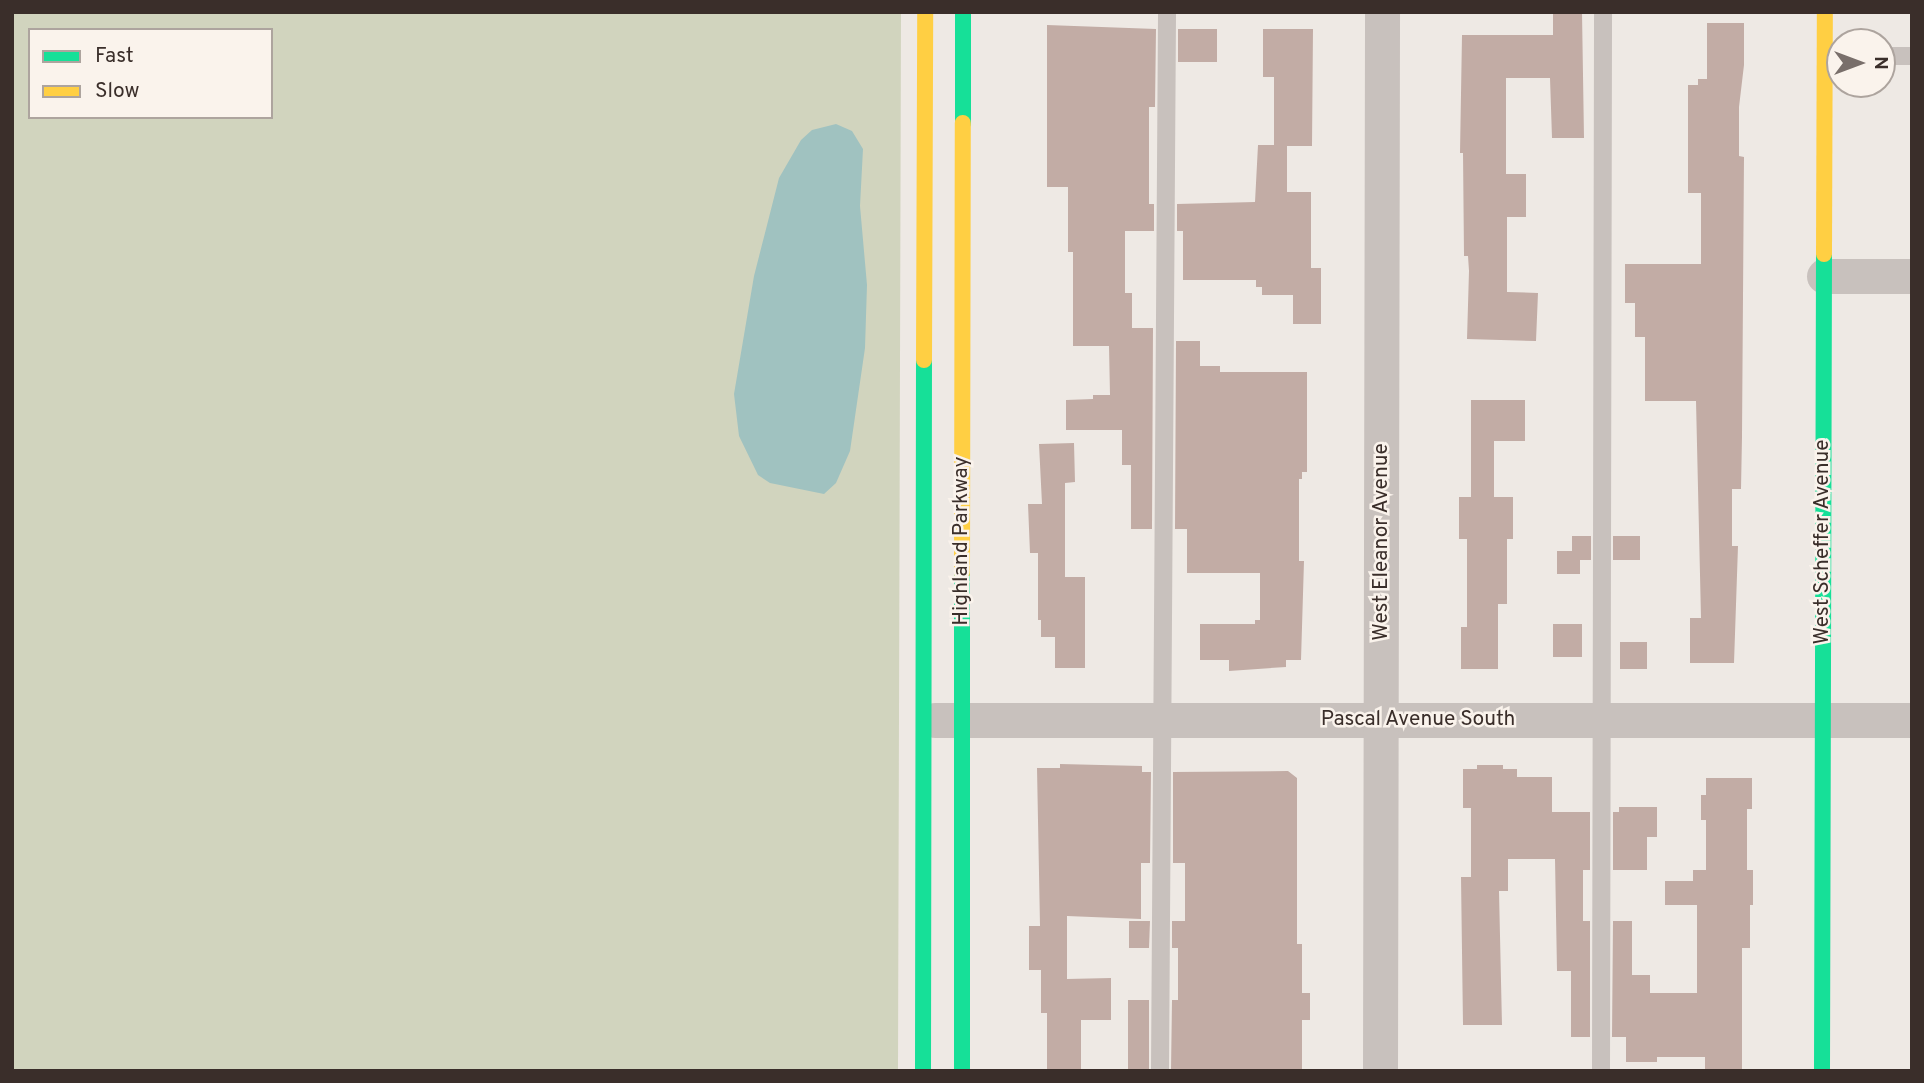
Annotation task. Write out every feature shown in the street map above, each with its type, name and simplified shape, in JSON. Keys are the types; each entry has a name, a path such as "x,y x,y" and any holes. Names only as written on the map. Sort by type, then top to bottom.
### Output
{"street":[{"name":"Highland Parkway","path":"923,1071 925,12"},
{"name":"Highland Parkway","path":"962,1071 963,12"},
{"name":"West Eleanor Avenue","path":"1380,1071 1382,12"},
{"name":"West Scheffer Avenue","path":"1822,1071 1824,276 1830,98"},
{"path":"1824,276 1912,276"},
{"name":"Pascal Avenue South","path":"924,720 1912,720"}],"lane":[{"path":"1160,1071 1167,12"},
{"path":"1601,1071 1603,12"}],"green space":[{"path":"12,12 901,12 898,1071 12,1071"}],"water":[{"path":"836,124 852,131 863,149 860,206 867,285 865,348 850,451 836,483 824,494 770,483 758,475 739,436 734,394 754,276 779,178 801,140 812,130"}],"building":[{"path":"1553,12 1582,12 1584,138 1552,138 1550,78 1506,78 1506,174 1526,174 1526,217 1507,217 1507,292 1538,293 1536,341 1467,339 1469,271 1468,256 1464,256 1463,153 1460,153 1462,35 1553,35"},
{"path":"1707,23 1744,23 1744,65 1739,107 1739,156 1744,157 1741,489 1732,489 1732,546 1738,546 1734,663 1690,663 1690,618 1701,618 1696,401 1645,401 1645,337 1635,337 1635,303 1625,303 1625,264 1701,264 1701,193 1688,193 1688,85 1698,85 1698,79 1707,79"},
{"path":"1047,25 1156,29 1155,107 1149,107 1149,204 1154,204 1154,231 1125,231 1125,293 1132,293 1132,328 1153,328 1152,529 1131,529 1131,465 1122,465 1122,430 1066,430 1066,400 1110,395 1109,346 1073,346 1073,252 1068,252 1068,187 1047,187"},
{"path":"1178,29 1217,29 1217,62 1178,62"},
{"path":"1263,29 1313,29 1312,146 1287,146 1287,192 1311,192 1311,268 1321,268 1321,324 1293,324 1293,295 1262,295 1262,287 1256,287 1256,280 1183,280 1183,231 1177,231 1177,204 1255,202 1258,145 1274,145 1274,77 1263,77"},
{"path":"1176,341 1200,341 1200,366 1220,366 1220,372 1307,372 1307,472 1302,472 1302,479 1299,479 1299,561 1304,561 1301,660 1286,660 1286,667 1229,671 1229,660 1200,660 1200,624 1255,624 1255,620 1260,620 1260,573 1187,573 1187,529 1175,529"},
{"path":"1471,400 1525,400 1525,441 1494,441 1494,497 1513,497 1513,539 1507,539 1507,604 1498,604 1498,669 1461,669 1461,627 1467,627 1467,539 1459,539 1459,497 1471,497"},
{"path":"1074,443 1075,482 1065,483 1065,577 1085,577 1085,668 1055,668 1055,637 1041,637 1041,620 1038,620 1038,553 1030,553 1028,504 1042,504 1039,444"},
{"path":"1572,536 1591,536 1591,560 1580,560 1580,574 1557,574 1557,551 1572,551"},
{"path":"1613,536 1640,536 1640,560 1613,560"},
{"path":"1553,624 1582,624 1582,657 1553,657"},
{"path":"1620,642 1647,642 1647,669 1620,669"},
{"path":"1060,764 1142,766 1142,772 1151,772 1150,863 1141,863 1141,919 1067,916 1067,979 1111,978 1111,1020 1081,1020 1081,1071 1047,1071 1047,1013 1041,1013 1041,970 1029,970 1029,926 1040,926 1037,768 1060,768"},
{"path":"1477,765 1503,765 1503,769 1517,769 1517,777 1552,777 1552,812 1590,812 1590,870 1583,870 1583,921 1590,921 1590,1037 1571,1037 1571,971 1557,971 1555,859 1508,859 1508,891 1499,891 1502,1025 1463,1025 1461,877 1471,877 1471,808 1463,808 1463,769 1477,769"},
{"path":"1288,771 1297,778 1297,944 1302,944 1302,993 1310,993 1310,1020 1302,1020 1302,1071 1171,1071 1172,1000 1178,1000 1178,948 1172,948 1172,921 1185,921 1185,863 1173,863 1173,772"},
{"path":"1706,778 1752,778 1752,809 1747,809 1747,870 1753,870 1753,905 1750,905 1750,948 1742,948 1742,1071 1705,1071 1705,1057 1657,1057 1657,1062 1626,1062 1626,1037 1612,1037 1613,921 1632,921 1632,975 1650,975 1650,993 1697,993 1697,905 1665,905 1665,881 1693,881 1693,870 1706,870 1706,820 1701,820 1701,795 1706,795"},
{"path":"1619,807 1657,807 1657,837 1647,837 1647,870 1613,870 1613,812 1619,812"},
{"path":"1129,921 1150,921 1149,948 1129,948"},
{"path":"1128,1000 1149,1000 1149,1071 1128,1071"}],"traffic: fast":[{"path":"963,12 963,123"},
{"path":"1822,1071 1824,254"},
{"path":"923,1071 924,360"},
{"path":"962,573 962,1071"}],"traffic: slow":[{"path":"924,360 925,12"},
{"path":"1824,254 1825,12"},
{"path":"962,573 963,123"}]}
